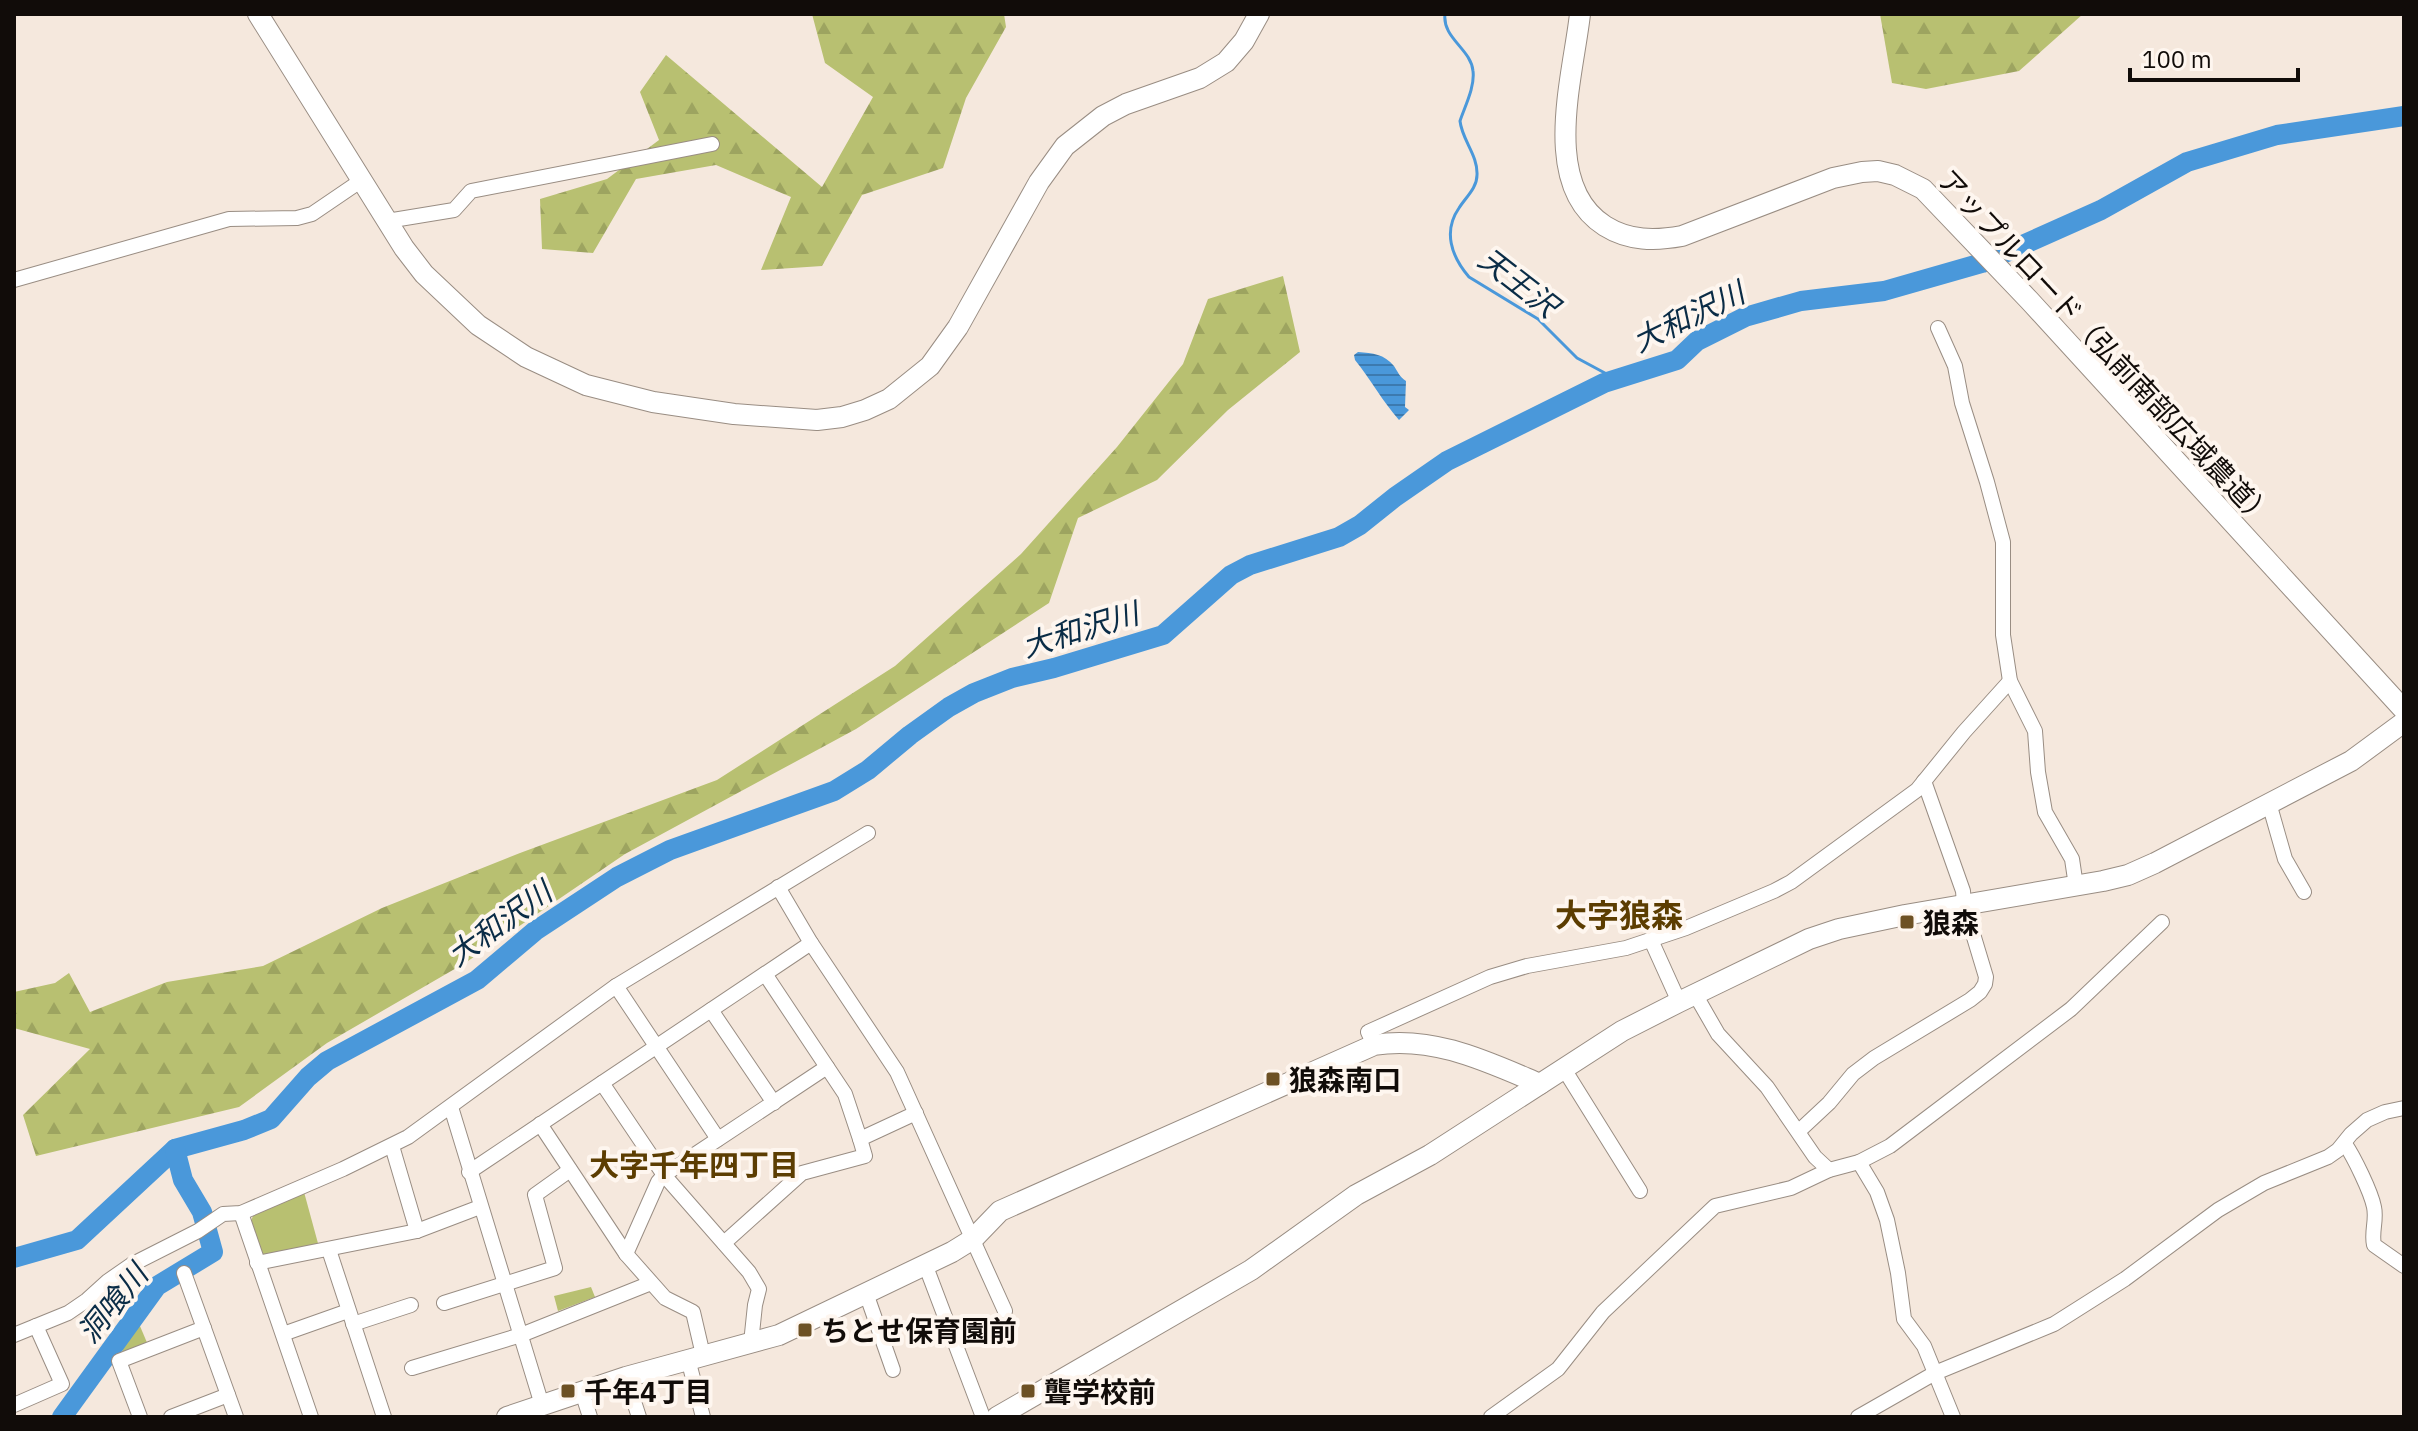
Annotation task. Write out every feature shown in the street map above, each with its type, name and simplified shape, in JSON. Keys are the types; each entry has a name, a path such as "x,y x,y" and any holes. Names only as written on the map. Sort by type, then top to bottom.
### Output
{"street":[{"path":"258,14 387,221 424,274 478,325 526,357 586,385 653,402 734,414 817,420 842,417 889,399 930,366 964,318 1039,182 1065,146 1115,110 1200,78 1226,62 1244,41 1259,14"},
{"name":"アップルロード（弘前南部広域農道）","path":"1580,14 1568,106 1566,156 1575,194 1585,210 1612,231 1628,237 1664,240 1682,236 1833,178 1862,172 1878,171 1895,175 1923,189 2404,710"},
{"path":"387,221 454,210 471,191 712,144"},
{"path":"14,280 229,219 297,218 312,214 362,180"},
{"path":"1938,328 1955,366 1962,403 2003,542 2003,635 2010,681 2035,731 2045,812 2072,859 2076,886"},
{"path":"1374,1045 1368,1032 1490,977 1527,966 1600,954 1651,940 1791,882 1917,790 2010,681"},
{"path":"997,1417 1251,1270 1356,1195 1430,1155 1622,1031 1687,998 1809,939 1839,929 2103,881 2142,869 2351,761 2404,722"},
{"path":"1799,1131 1829,1103 1853,1074 1970,1000 1985,984 1986,977 1963,891 1924,781"},
{"path":"2269,803 2285,859 2304,892"},
{"path":"14,1335 68,1313 131,1265 198,1231 223,1214 241,1213 392,1146 451,1107 616,986 868,833"},
{"path":"778,887 811,943 897,1072 1005,1311"},
{"path":"1491,1417 1558,1369 1603,1312 1715,1206 1791,1188 1829,1170 1859,1162 1890,1146 2071,1009 2162,922"},
{"path":"1651,940 1687,998 1767,1087 1815,1157 1829,1170"},
{"path":"469,1172 811,943"},
{"path":"724,1243 802,1173 865,1156 845,1094 765,974"},
{"path":"616,986 718,1139"},
{"path":"711,1010 774,1103"},
{"path":"507,1417 626,1377 779,1335 952,1252 973,1239 1000,1211 1374,1045 1397,1043 1455,1051 1540,1084"},
{"path":"626,1254 664,1175 827,1067"},
{"path":"1564,1069 1640,1191"},
{"path":"602,1083 664,1175 749,1272 759,1289 751,1343"},
{"path":"451,1107 542,1405"},
{"path":"1858,1417 1935,1373 2054,1324 2125,1279 2218,1210 2264,1183 2328,1157 2367,1120 2404,1108"},
{"path":"860,1139 916,1113"},
{"path":"540,1124 626,1254 665,1298 693,1312 703,1417"},
{"path":"2345,1144 2375,1208 2374,1245 2404,1266"},
{"path":"392,1146 417,1231"},
{"path":"1859,1162 1877,1192 1887,1220 1904,1319 1924,1346 1953,1417"},
{"path":"444,1303 555,1268 535,1195 570,1170"},
{"path":"257,1263 417,1231 480,1207"},
{"path":"241,1213 311,1417"},
{"path":"329,1250 384,1417"},
{"path":"925,1264 983,1417"},
{"path":"184,1273 236,1417"},
{"path":"412,1368 521,1335 651,1283"},
{"path":"866,1293 893,1370"},
{"path":"283,1334 411,1305"},
{"path":"14,1405 62,1384 36,1326"},
{"path":"140,1417 119,1361 204,1328"},
{"path":"626,1377 639,1417"},
{"path":"582,1392 590,1417"},
{"path":"171,1417 228,1395"}],"green space":[{"path":"812,14 1004,14 1006,27 966,98 943,168 862,195 822,266 761,270 791,197 716,165 636,179 593,253 542,249 540,199 607,179 659,140 640,92 666,55 822,187 873,97 825,63"},
{"path":"1880,14 2083,14 2019,71 1926,89 1892,83"},
{"path":"1283,276 1300,352 1228,410 1157,480 1078,518 1049,603 856,729 625,854 465,963 327,1043 239,1107 36,1156 23,1115 90,1049 14,1028 14,992 55,983 69,973 90,1012 167,982 263,966 382,908 717,780 895,666 1021,554 1117,447 1183,364 1208,299"},
{"path":"304,1192 319,1247 267,1257 258,1255 249,1225 253,1216"},
{"path":"591,1287 595,1297 558,1311 554,1296"},
{"path":"137,1319 148,1345 124,1354 118,1341"}],"water":[{"path":"1358,352 1386,359 1406,381 1405,407 1409,410 1399,420 1355,360 1354,355"}],"waterway":[{"name":"天王沢","path":"1445,14 1448,30 1467,56 1473,71 1471,90 1460,121 1475,161 1477,180 1451,226 1451,243 1458,261 1469,277 1538,319 1577,358 1616,379"},
{"name":"大和沢川","path":"14,1258 77,1240 175,1149 244,1130 271,1119 308,1077 327,1061 477,980 535,931 617,877 670,850 834,791 868,770 949,707 974,693 1012,678 1163,635 1231,575 1250,565 1339,537 1447,461 1604,383 1677,360 1697,341 1745,317 1801,301 1884,291 1982,263 2101,210 2187,162 2277,135 2404,116"},
{"name":"洞喰川","path":"62,1417 157,1286 213,1252 202,1212 183,1180 175,1149"}],"place":[{"name":"狼森","path":"1907,922"},
{"name":"狼森南口","path":"1273,1079"},
{"name":"ちとせ保育園前","path":"805,1330"},
{"name":"千年4丁目","path":"568,1391"},
{"name":"聾学校前","path":"1028,1391"}],"district":[{"name":"大字狼森","path":"1619,915"},
{"name":"大字千年四丁目","path":"694,1164"}]}
